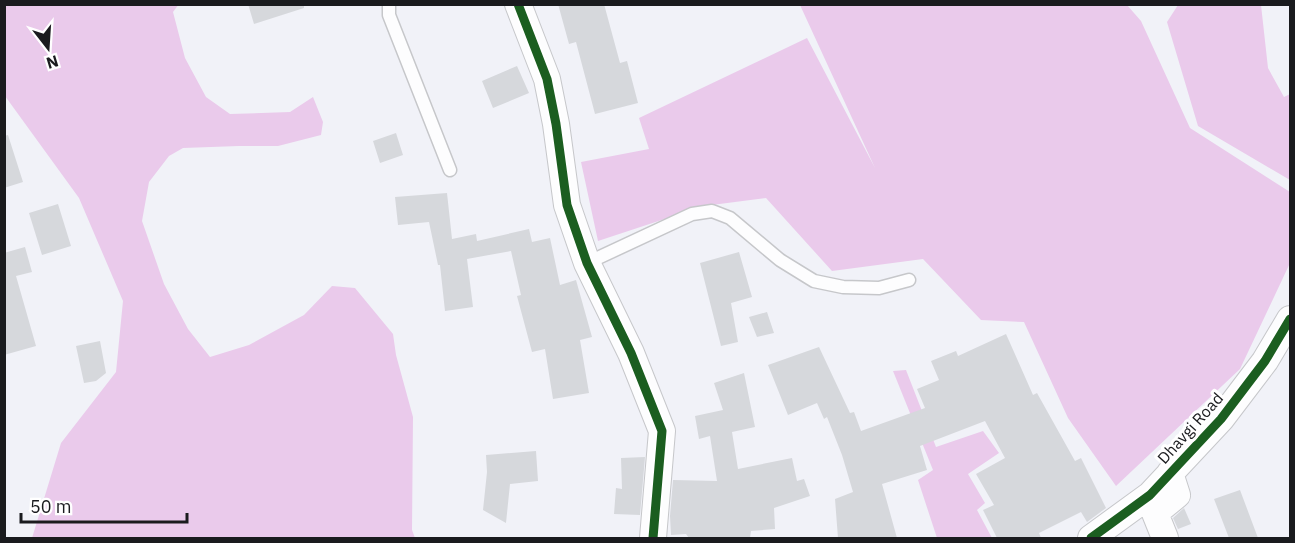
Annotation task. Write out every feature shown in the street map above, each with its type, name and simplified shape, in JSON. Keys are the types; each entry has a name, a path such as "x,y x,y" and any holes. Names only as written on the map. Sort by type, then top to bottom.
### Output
{"street":[{"path":"518,4 547,78 567,206 587,263 631,353 662,431 653,538"},
{"name":"Dhavgi Road","path":"1091,538 1150,495 1221,419 1265,360 1290,319"},
{"path":"1165,538 1155,513 1177,495 1170,473"}],"lane":[{"path":"389,4 389,15 450,170"},
{"path":"587,263 692,214 712,211 730,218 780,260 814,281 843,287 879,288 909,280"}],"shaded area":[{"path":"179,4 173,12 185,58 206,97 230,114 290,112 313,97 323,122 321,135 278,146 183,148 169,156 149,182 142,221 164,284 188,329 210,357 249,345 304,315 332,286 355,288 393,334 396,355 413,417 412,530 415,538 32,538 61,443 116,372 123,301 79,198 5,96 5,5"},
{"path":"800,5 1127,5 1141,21 1190,128 1290,192 1290,263 1240,369 1116,486 1068,418 1024,322 981,320 923,259 832,271 766,198 704,206 598,241 581,162 649,149 639,118 807,38 875,168"},
{"path":"1178,5 1261,5 1268,68 1284,97 1290,94 1290,180 1198,126 1167,22"},
{"path":"906,370 936,447 983,431 999,453 968,474 985,503 977,510 992,538 937,538 918,480 933,470 893,371"}],"building":[{"path":"248,4 304,4 304,8 254,24"},
{"path":"558,4 604,4 620,63 627,61 638,103 595,114 576,42 569,44"},
{"path":"517,66 529,93 493,108 482,81"},
{"path":"396,133 403,155 380,163 373,141"},
{"path":"8,135 23,182 4,188 4,136"},
{"path":"447,193 452,239 476,234 477,241 529,229 532,242 550,238 560,285 576,280 592,337 580,340 589,393 553,399 545,349 532,352 517,296 521,295 511,251 467,259 473,307 445,311 440,265 438,265 429,222 398,225 395,197"},
{"path":"58,204 71,246 42,255 29,213"},
{"path":"25,247 32,272 16,276 36,346 4,355 4,253"},
{"path":"739,252 752,297 731,303 738,342 721,346 700,263"},
{"path":"767,312 774,333 757,337 749,317"},
{"path":"1006,334 1033,395 1037,393 1075,461 1081,458 1106,508 1087,522 1081,512 1039,533 1041,538 997,538 983,510 994,505 976,474 1005,458 985,421 920,446 927,470 882,484 897,538 838,538 835,499 853,492 827,417 824,419 817,403 788,415 768,365 819,347 850,413 854,412 861,431 925,408 917,389 939,380 931,361 956,351 958,356"},
{"path":"100,341 106,373 96,381 84,383 76,346"},
{"path":"744,373 755,427 732,432 738,469 792,458 797,481 804,479 810,496 774,508 775,529 751,531 750,538 689,538 686,534 671,535 673,480 717,481 710,436 699,439 695,416 723,410 714,383"},
{"path":"536,451 538,481 510,484 506,523 483,510 487,472 486,455"},
{"path":"645,457 640,515 614,514 616,488 622,489 621,458"},
{"path":"1240,490 1258,538 1229,538 1214,499"},
{"path":"1184,508 1191,524 1178,529 1173,518"}],"cycle path":[{"path":"518,4 547,79 556,124 567,205 587,263 631,353 662,431 653,538"},
{"path":"1091,538 1150,495 1221,419 1265,361 1290,319"}]}
